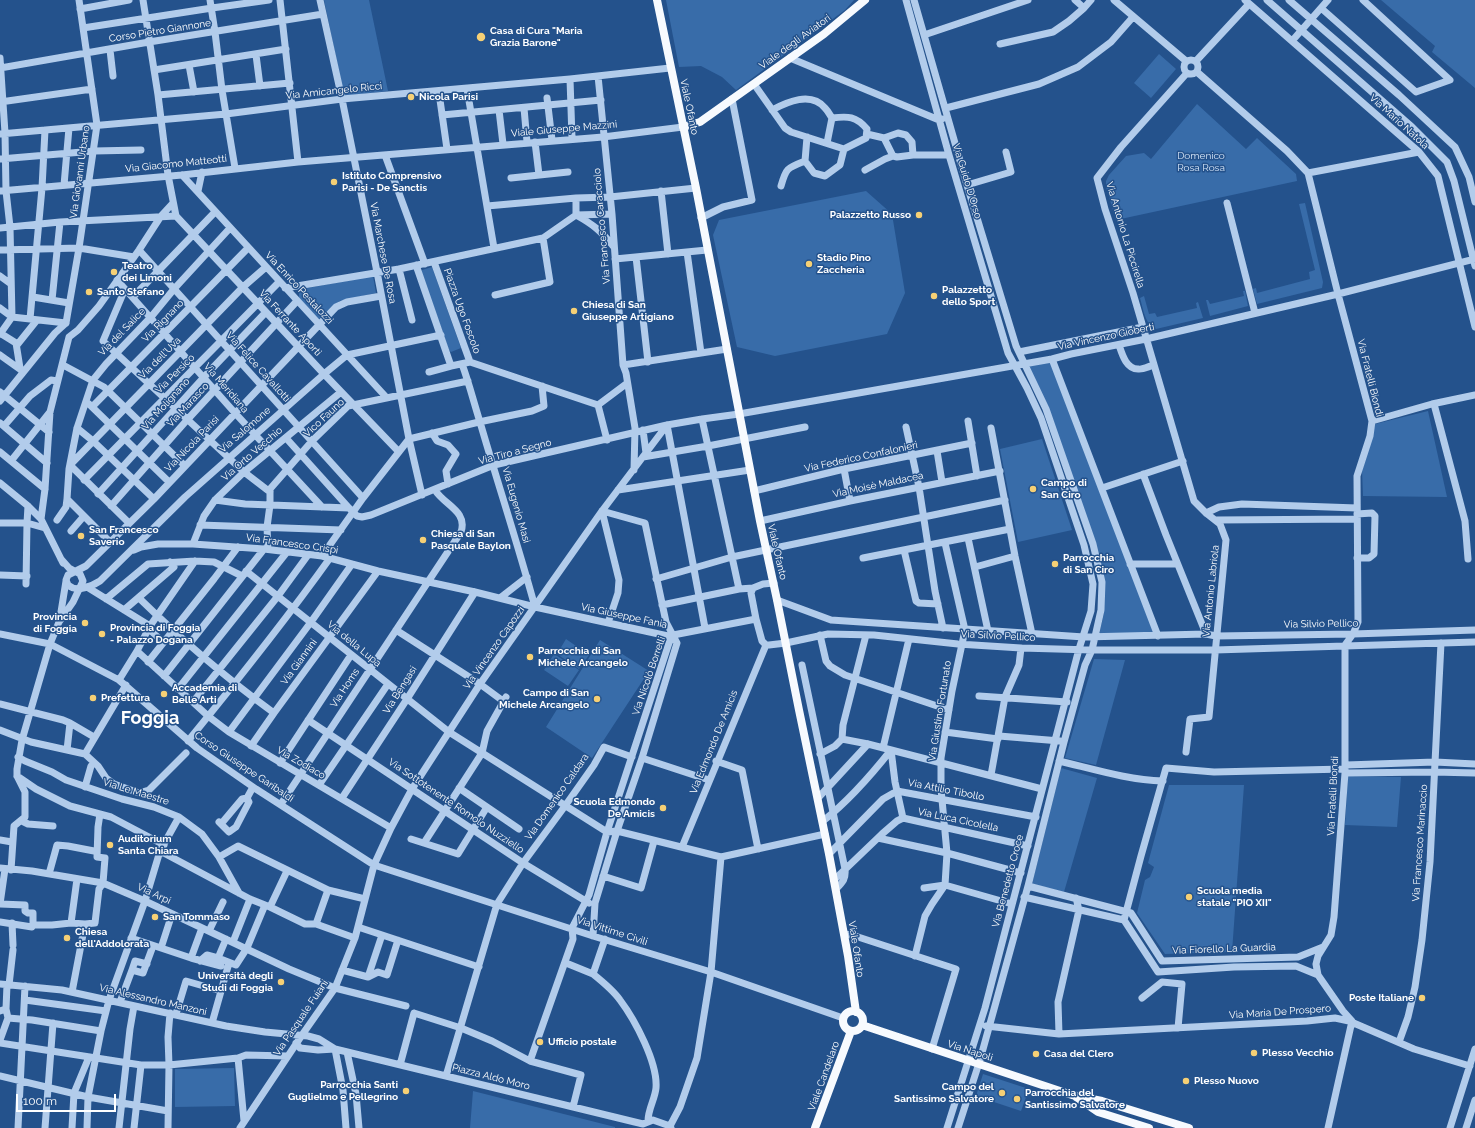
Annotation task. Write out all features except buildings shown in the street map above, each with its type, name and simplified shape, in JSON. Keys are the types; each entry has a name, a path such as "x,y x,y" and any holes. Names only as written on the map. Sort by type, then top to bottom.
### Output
{"main road":[{"name":"Viale Ofanto","path":"657,0 702,218 760,521 778,600 836,889 856,1012"},
{"name":"Viale degli Aviatori","path":"683,126 700,122 824,34 865,0"},
{"path":"850,1012 856,1012 862,1018 862,1025 857,1030 848,1029 844,1024 844,1018 850,1012"},
{"name":"Via Napoli","path":"862,1025 1072,1095 1102,1101 1189,1128"},
{"name":"Viale Candelaro","path":"815,1128 851,1030"},
{"name":"Via Napoli","path":"1072,1095 1098,1112 1149,1128"}],"street":[{"name":"Via Giovanni Urbano","path":"66,322 79,248 97,125 79,0"},
{"path":"80,9 129,0"},
{"path":"0,228 60,222 176,216 168,176 158,95 142,0"},
{"path":"210,0 222,90 235,168"},
{"path":"83,28 269,0"},
{"path":"280,0 293,105 298,162"},
{"path":"320,0 323,14"},
{"name":"Via Guido D'Orso","path":"906,0 949,155 1008,353 1041,418 1068,497"},
{"name":"Via Guido D'Orso","path":"914,0 967,185 1016,346 1046,409 1076,494"},
{"path":"924,35 1028,0"},
{"path":"1075,0 1084,8"},
{"path":"1000,44 1053,32 1069,21 1091,0"},
{"path":"1114,0 1186,61"},
{"name":"Via Mario Natola","path":"1267,0 1412,126 1447,162 1454,180 1475,262"},
{"name":"Via Mario Natola","path":"1288,0 1399,95 1455,147 1469,177 1475,202"},
{"path":"1292,41 1323,3 1416,92 1450,80 1363,0"},
{"path":"1196,61 1247,2"},
{"name":"Via Mario Natola","path":"1247,2 1419,152 1438,176 1475,327"},
{"name":"Corso Pietro Giannone","path":"1,68 323,14"},
{"name":"Via Marchese De Rosa","path":"323,14 342,99 392,346 409,439 422,495"},
{"path":"946,108 1039,84 1078,67 1110,42 1133,17"},
{"path":"110,50 113,76"},
{"path":"154,70 286,50"},
{"path":"256,55 260,86"},
{"path":"0,58 3,191 10,227 12,284 12,317 0,333 16,343 22,370"},
{"path":"790,58 939,120 948,118"},
{"path":"1186,61 1190,59 1196,61 1199,67 1197,72"},
{"path":"1186,61 1184,66 1187,73 1192,74 1197,72"},
{"path":"189,65 194,92"},
{"name":"Via Amicangelo Ricci","path":"2,134 226,114 342,99 467,89 670,68"},
{"path":"1197,72 1287,151 1308,173 1419,152"},
{"name":"Via Antonio La Piccirella","path":"1146,339 1105,209 1097,178 1121,147 1187,73"},
{"name":"Via Francesco Caracciolo","path":"598,76 612,214 623,365 626,373 626,384 635,432 634,470"},
{"path":"570,79 572,138"},
{"path":"158,95 290,83"},
{"path":"754,84 785,128 791,132 844,149 866,138 867,129 860,121 845,116 832,118"},
{"path":"1,102 92,89"},
{"path":"467,89 494,248"},
{"path":"702,218 723,207 752,200 732,99"},
{"path":"772,110 798,99 814,101 824,106 832,118 827,143"},
{"path":"440,100 447,149"},
{"path":"442,115 524,108 548,102 572,103 601,100"},
{"path":"548,102 552,140"},
{"path":"524,108 539,175"},
{"path":"499,110 503,144"},
{"name":"Viale Giuseppe Mazzini","path":"354,158 477,146 572,138 603,137 683,126"},
{"path":"64,185 69,128"},
{"path":"16,345 34,319 33,297 45,155 45,130"},
{"path":"867,134 884,138 898,133 906,135 912,142 914,155"},
{"path":"807,137 805,161 814,173 826,176 840,165 844,149"},
{"path":"884,138 893,156"},
{"path":"3,158 94,151 141,150"},
{"name":"Via Guido D'Orso","path":"967,185 1011,172 1006,152"},
{"path":"385,155 425,264"},
{"path":"866,170 885,158 893,156 949,155"},
{"name":"Via Giacomo Matteotti","path":"3,191 88,182 182,175 298,162 354,158"},
{"path":"781,186 784,172 805,161"},
{"path":"198,191 202,172"},
{"path":"511,178 568,172"},
{"name":"Via Fratelli Biondi","path":"1308,173 1372,421 1370,436 1357,476 1358,622 1353,634 1345,645 1346,769 1334,917 1331,934 1318,956 1316,964 1318,975"},
{"name":"Via Enrico Pestalozzi","path":"182,175 386,397"},
{"path":"487,206 576,198 610,197 696,188"},
{"path":"661,191 668,254"},
{"path":"576,198 576,215"},
{"path":"69,337 99,306 161,216 173,202"},
{"path":"1227,203 1255,313"},
{"path":"133,297 215,212"},
{"path":"285,288 400,269 543,238 576,215 612,214"},
{"path":"576,215 593,224 604,234 614,247"},
{"name":"Via Ferrante Aporti","path":"176,216 341,392 401,449"},
{"path":"52,300 60,222"},
{"name":"Via del Salice","path":"57,520 66,507 70,465 77,428 93,380 116,353 151,318 174,289 230,228"},
{"path":"495,295 550,282 543,238"},
{"path":"0,250 79,248 134,257"},
{"name":"Via Rignano","path":"92,407 106,389 131,368 248,248"},
{"name":"Via Felice Cavallotti","path":"139,250 363,498"},
{"path":"615,259 707,250"},
{"path":"687,252 701,353"},
{"path":"636,257 648,362"},
{"name":"Piazza Ugo Foscolo","path":"429,372 470,362 434,262"},
{"name":"Via Vincenzo Gioberti","path":"702,419 739,414 1052,359 1146,339 1338,294 1459,263 1475,262"},
{"path":"416,265 451,366"},
{"name":"Via dell'Uva","path":"70,465 243,287 266,267"},
{"path":"400,269 412,320"},
{"path":"0,276 12,284"},
{"name":"Via Meridiana","path":"117,280 286,470 322,507"},
{"name":"Via Persico","path":"84,480 279,282"},
{"path":"125,289 103,341 209,441 244,472 270,492 266,549 244,573 164,676"},
{"name":"Via Nicola Parisi","path":"75,572 86,566 154,499 319,325 322,320 336,307 347,302 381,296"},
{"path":"33,297 69,303"},
{"name":"Via Marasco","path":"111,506 187,420 297,301"},
{"path":"0,308 12,317 66,322"},
{"name":"Via Molignano","path":"98,494 204,377 266,312"},
{"path":"41,519 45,489 50,412 69,337 70,329 66,322"},
{"path":"49,432 20,408 1,396 22,370 66,322"},
{"name":"Via Vincenzo Gioberti","path":"1019,352 1143,327"},
{"name":"Via Salomone","path":"87,587 100,581 185,497 255,434 347,355 441,335"},
{"name":"Via Antonio Labriola","path":"1146,339 1194,500 1206,513 1220,524 1226,540 1209,717 1190,719 1186,752"},
{"path":"1119,345 1124,358 1130,366 1138,369 1154,365"},
{"path":"623,365 727,349"},
{"path":"0,355 22,370"},
{"path":"1052,359 1158,636"},
{"path":"470,362 598,405"},
{"name":"Via Eugenio Masi","path":"462,364 479,422 494,465 535,607"},
{"path":"63,365 93,380 106,389 185,466"},
{"path":"47,463 2,425 30,396 48,382 52,380 57,381"},
{"name":"Vico Fauno","path":"270,492 270,489 312,441 348,406 468,381"},
{"path":"598,405 626,384"},
{"path":"322,556 341,530 351,510 363,498 409,439 532,411 544,406 542,386"},
{"name":"Via Orto Vecchio","path":"193,544 204,516 215,500 244,472 341,392"},
{"path":"1372,421 1434,404 1475,395"},
{"path":"86,401 169,482"},
{"path":"1434,404 1465,521 1468,559"},
{"path":"598,405 607,440"},
{"path":"11,461 50,412"},
{"path":"702,419 739,589"},
{"name":"Via Tiro a Segno","path":"215,500 245,504 322,507 351,510 357,516 362,517 371,515 436,490 494,465 607,440 643,430 702,419"},
{"path":"968,421 977,476"},
{"path":"667,425 705,628"},
{"name":"Via Vincenzo Capozzi","path":"374,865 391,828 412,790 480,684 602,511 667,425"},
{"path":"643,430 645,455 672,453 805,427"},
{"path":"906,427 919,487 943,628"},
{"path":"77,428 93,441 154,499"},
{"path":"991,428 1015,556 1032,634"},
{"path":"432,433 437,441 448,445 456,454 446,471 448,484"},
{"path":"286,438 351,510"},
{"name":"Via Federico Confalonieri","path":"754,491 844,469 972,443"},
{"path":"937,451 942,482"},
{"path":"0,452 45,489"},
{"path":"1102,488 1183,461"},
{"path":"70,465 129,523"},
{"path":"844,469 850,501"},
{"path":"618,490 750,470"},
{"name":"Via Moisè Maldacea","path":"760,521 850,501 1000,471"},
{"path":"1143,474 1177,564 1206,634"},
{"path":"1063,483 1071,480"},
{"path":"0,483 41,519 61,558 66,580 70,587 74,589 87,587 106,598 149,628 164,642"},
{"name":"Via Homs","path":"281,804 461,532 463,522 457,510 440,497 436,490"},
{"path":"1068,497 1076,494"},
{"name":"Via Benedetto Croce","path":"958,1128 990,1026 1028,886 1064,742 1085,665 1092,650 1101,610 1102,582 1093,544 1076,494"},
{"name":"Via Benedetto Croce","path":"947,1128 980,1027 1079,649 1084,637 1091,610 1094,584 1084,545 1068,497"},
{"path":"67,499 110,542"},
{"path":"656,579 732,557 1005,500"},
{"path":"1206,513 1219,507 1242,504 1357,514"},
{"path":"26,584 28,506"},
{"path":"608,623 618,593 619,580 602,511 645,523 666,622 673,635"},
{"path":"1216,520 1372,513 1375,516 1374,554 1369,558 1357,558"},
{"path":"71,531 84,516"},
{"path":"0,523 27,523 45,528"},
{"path":"200,524 341,530"},
{"path":"862,558 945,543 1010,529"},
{"name":"Via Silvio Pellico","path":"968,538 988,631"},
{"name":"Via Giustino Fortunato","path":"945,543 965,630 945,732 941,764 944,828 948,854 946,885"},
{"name":"Via Francesco Crispi","path":"127,555 141,547 152,545 193,544 266,549 322,556 378,571 535,607"},
{"path":"148,662 238,547"},
{"path":"904,550 916,601 920,603 938,604"},
{"path":"178,689 287,552"},
{"path":"193,702 278,596 308,555"},
{"path":"975,567 1015,556"},
{"path":"33,925 33,913 28,913 25,911 25,905 0,904 5,869 12,842 14,826 25,817 24,792 17,776 18,757 22,738 50,644 59,622 79,588 83,584 83,579 80,574 69,568 61,558"},
{"path":"188,740 206,714 235,684 294,609 330,558"},
{"path":"119,680 137,652 157,615 195,561"},
{"name":"Via della Lupa","path":"106,598 148,564 195,561 214,562 244,573 263,584 369,670 449,732 607,832"},
{"path":"124,610 174,567 170,562"},
{"path":"229,732 352,564"},
{"path":"1130,564 1177,564"},
{"name":"Via Giannini","path":"251,746 378,571"},
{"path":"59,622 66,580 68,575 75,572"},
{"path":"0,575 27,576"},
{"path":"500,598 526,577"},
{"path":"662,605 774,583"},
{"path":"753,588 751,592 756,619 762,641 766,645"},
{"name":"Via Bengasi","path":"342,798 407,699 474,592"},
{"path":"139,598 219,671 274,713"},
{"name":"Via Silvio Pellico","path":"778,600 831,620 1094,638 1112,636 1206,634 1216,636 1353,634 1475,630"},
{"name":"Via Giuseppe Fania","path":"535,607 668,636 756,619"},
{"path":"825,618 827,630 822,635 826,661 830,666 855,680 949,710"},
{"path":"396,630 505,699 487,731 482,753 424,843"},
{"name":"Corso Giuseppe Garibaldi","path":"0,634 50,644 119,680 188,740 253,787 374,865"},
{"name":"Via Nicolò Borrelli","path":"572,928 589,895 607,832 669,643 673,635"},
{"name":"Via Nicolò Borrelli","path":"592,936 595,906 603,876 642,758 677,643 673,635"},
{"name":"Via Silvio Pellico","path":"766,645 786,643 822,635 866,635 1021,648 1092,650 1215,650 1475,642"},
{"path":"820,754 835,746 842,739 843,725 866,635"},
{"path":"1168,635 1172,649"},
{"path":"822,821 833,813 880,763 887,749 909,639"},
{"name":"Via Francesco Marinaccio","path":"1399,1042 1408,1017 1415,987 1422,940 1430,862 1441,643"},
{"name":"Via Edmondo De Amicis","path":"682,847 716,761 766,645"},
{"path":"991,775 1005,698 1019,665 1021,648"},
{"name":"Via Zodiaco","path":"137,652 206,714 229,732 391,828"},
{"path":"280,763 351,655"},
{"path":"802,665 845,869 846,877 836,889"},
{"path":"319,785 388,684"},
{"path":"85,754 126,685"},
{"path":"978,696 1066,702"},
{"path":"0,704 63,720 94,737"},
{"name":"Via Sottotenente Romolo Nuzziello","path":"308,720 347,744 412,790 474,829 523,863 595,906"},
{"path":"67,750 70,723"},
{"path":"0,730 31,742 85,754 92,763 98,766 106,778 114,784 139,793 149,790 186,753"},
{"path":"945,732 1064,742"},
{"path":"842,739 868,744 941,764 991,775 1042,790"},
{"path":"818,798 868,744"},
{"name":"Via Domenico Caldara","path":"446,1076 497,904 523,863 594,765 604,747 632,757"},
{"path":"887,749 903,818"},
{"name":"Via Le Maestre","path":"18,757 26,762 85,787 122,799 154,807 178,817 202,834 219,857 239,894"},
{"path":"642,758 709,780"},
{"path":"716,761 742,770 758,849"},
{"path":"1059,761 1149,781 1163,781"},
{"path":"1024,897 1124,920 1166,768 1214,772 1346,769 1435,762 1475,764"},
{"path":"85,787 92,763"},
{"path":"1346,769 1475,773"},
{"path":"1048,770 1056,772"},
{"path":"17,776 36,789 70,806 111,817 125,823 162,848 239,894 305,924 316,924 355,938"},
{"path":"248,800 242,799 220,823 229,832 236,827 248,800 253,787"},
{"path":"459,788 519,828"},
{"name":"Via Attilio Tibollo","path":"829,854 883,799 897,791 1036,817"},
{"path":"411,839 458,854 487,807"},
{"path":"0,922 32,927 33,925 95,923 99,889 103,883 105,858 97,857 100,814"},
{"path":"87,1128 88,1097 97,1059 101,1031 109,1000 145,901 162,848 178,817"},
{"name":"Via Luca Cicolella","path":"834,880 878,838 897,821 903,818 1028,846"},
{"path":"20,822 53,826"},
{"path":"607,832 617,832 721,857 825,834"},
{"path":"878,838 948,854 1021,874"},
{"path":"0,840 12,842"},
{"path":"603,876 641,888 654,842"},
{"path":"50,874 57,845 94,851"},
{"path":"219,857 238,846 328,890 365,899"},
{"path":"670,1127 680,1107 697,1058 711,972 721,857"},
{"name":"Via Pasquale Fuiani","path":"242,1125 287,1056 335,988 355,938 374,865"},
{"name":"Via Vittime Civili","path":"374,865 572,928 592,936 711,972 844,1018"},
{"name":"Via Arpi","path":"5,869 50,874 103,883 230,940 289,969 335,988 406,1006"},
{"path":"200,961 207,955 236,965 247,948 287,871"},
{"path":"71,923 77,879"},
{"path":"915,956 925,916 946,885"},
{"path":"924,888 946,885 1012,904"},
{"path":"1028,886 1126,911"},
{"path":"316,924 328,890"},
{"path":"1059,1034 1058,1002 1079,910 1076,898"},
{"path":"218,958 230,940 250,899"},
{"path":"209,931 223,902"},
{"name":"Via Fiorello La Guardia","path":"1126,911 1132,913 1162,961 1298,957 1323,947"},
{"path":"161,948 172,914"},
{"name":"Via Fiorello La Guardia","path":"1124,920 1158,972 1234,966 1296,966 1318,975"},
{"path":"8,1018 3,1010 5,985 13,948 12,923"},
{"path":"72,992 85,924"},
{"path":"358,927 479,967"},
{"path":"191,958 202,928"},
{"path":"530,1061 574,938 572,928"},
{"path":"844,934 956,969 932,1049"},
{"path":"368,977 382,935"},
{"path":"132,938 200,961 222,966"},
{"path":"593,974 605,939"},
{"path":"342,970 368,977 378,972 388,975 398,940"},
{"path":"120,1002 132,970 143,973 153,946"},
{"path":"1296,966 1298,957"},
{"path":"212,1023 229,963"},
{"path":"566,963 593,974 606,984 620,1000 637,1028 653,1064 656,1088 645,1124"},
{"path":"1318,975 1352,1022 1328,1128"},
{"path":"168,1128 168,1037 173,1014 186,981 221,991"},
{"path":"1142,998 1162,982 1182,984 1178,1028"},
{"name":"Via Alessandro Manzoni","path":"5,985 72,992 212,1023 265,1032 302,1034"},
{"path":"18,1128 25,986"},
{"path":"25,1000 106,1011"},
{"path":"119,1128 134,1006"},
{"path":"400,1065 414,1013 461,1028 492,1041 530,1061 580,1075 573,1107"},
{"path":"8,1018 53,1023 101,1031"},
{"path":"8,1018 0,1042 89,1058 141,1065 169,1065 238,1058 246,1055 287,1056"},
{"name":"Via Maria De Prospero","path":"980,1027 990,1026 1059,1034 1307,1021 1335,1018 1352,1022 1414,1049 1470,1066"},
{"path":"45,1128 53,1023"},
{"name":"Piazza Aldo Moro","path":"302,1034 319,1038 335,1049"},
{"name":"Piazza Aldo Moro","path":"296,1043 300,1048 318,1050 335,1049 645,1124 653,1120 670,1127"},
{"path":"335,1049 343,1090 346,1128"},
{"path":"1450,1128 1475,1049"},
{"path":"348,1052 353,1074 359,1128"},
{"path":"72,1128 74,1093 89,1058"},
{"path":"238,1058 242,1125"},
{"path":"134,1128 141,1065"},
{"path":"0,1076 88,1097 168,1111"},
{"path":"1466,1128 1475,1100"}],"green space":[{"path":"324,0 369,0 388,91 344,96"},
{"path":"666,0 854,0 845,10 736,90 722,77 701,66 679,67"},
{"path":"1381,0 1475,0 1475,88 1432,52 1435,46"},
{"path":"1159,54 1176,69 1151,98 1134,83"},
{"name":"Domenico Rosa Rosa","path":"1197,104 1246,149 1257,138 1296,174 1297,181 1116,220 1106,187 1106,181 1109,175 1126,156 1144,153 1151,159"},
{"name":"Stadio Pino Zaccheria","path":"866,191 892,214 905,293 887,334 775,356 737,347 713,235 719,220"},
{"path":"1305,203 1323,282 1322,288 1257,304 1253,289 1256,288 1257,293 1310,279 1309,272 1315,270 1299,204"},
{"path":"432,267 461,348 451,352 421,272 422,270"},
{"path":"373,276 376,293 340,301 319,319 299,298 299,291 302,289"},
{"path":"1243,291 1245,291 1248,306 1210,316 1206,300 1208,300 1210,304 1244,296"},
{"path":"1144,296 1149,314 1155,313 1157,317 1197,308 1196,303 1198,302 1203,318 1156,329 1149,324 1145,316 1140,298"},
{"path":"1051,362 1154,633 1099,635 1104,613 1105,581 1028,366"},
{"path":"1428,411 1447,497 1363,496 1362,470 1375,424"},
{"name":"Campo di San Ciro","path":"1042,439 1072,530 1018,542 1000,449"},
{"name":"Campo di San Michele Arcangelo","path":"566,639 589,655 579,669 557,654"},
{"name":"Campo di San Michele Arcangelo","path":"600,640 649,671 592,758 546,727"},
{"name":"Campo di San Michele Arcangelo","path":"554,654 579,670 568,686 544,670"},
{"path":"1094,659 1125,660 1096,765 1065,758"},
{"path":"1061,768 1097,778 1064,892 1032,884"},
{"path":"1348,776 1401,777 1397,827 1345,825"},
{"path":"1169,785 1244,785 1232,952 1165,954 1137,913 1145,880 1150,877 1154,867 1148,863"},
{"path":"234,1068 235,1106 175,1107 175,1069"},
{"name":"Campo del Santissimo Salvatore","path":"983,1074 1029,1089 1021,1111 976,1096"},
{"path":"473,1091 615,1127 615,1128 470,1128"}],"place":[{"name":"Casa di Cura \"Maria Grazia Barone\"","path":"481,37"},
{"name":"Nicola Parisi","path":"411,97"},
{"name":"Istituto Comprensivo Parisi - De Sanctis","path":"334,182"},
{"name":"Palazzetto Russo","path":"919,215"},
{"name":"Stadio Pino Zaccheria","path":"809,264"},
{"name":"Teatro dei Limoni","path":"114,272"},
{"name":"Santo Stefano","path":"89,292"},
{"name":"Palazzetto dello Sport","path":"934,296"},
{"name":"Chiesa di San Giuseppe Artigiano","path":"574,311"},
{"name":"Campo di San Ciro","path":"1033,489"},
{"name":"San Francesco Saverio","path":"81,536"},
{"name":"Chiesa di San Pasquale Baylon","path":"423,540"},
{"name":"Parrocchia di San Ciro","path":"1055,564"},
{"name":"Provincia di Foggia","path":"85,623"},
{"name":"Provincia di Foggia - Palazzo Dogana","path":"102,634"},
{"name":"Parrocchia di San Michele Arcangelo","path":"530,657"},
{"name":"Accademia di Belle Arti","path":"164,694"},
{"name":"Prefettura","path":"93,698"},
{"name":"Campo di San Michele Arcangelo","path":"597,699"},
{"name":"Scuola Edmondo De Amicis","path":"663,808"},
{"name":"Auditorium Santa Chiara","path":"110,845"},
{"name":"Scuola media statale \"PIO XII\"","path":"1189,897"},
{"name":"San Tommaso","path":"155,917"},
{"name":"Chiesa dell'Addolorata","path":"67,938"},
{"name":"Università degli Studi di Foggia","path":"281,982"},
{"name":"Poste Italiane","path":"1422,998"},
{"name":"Ufficio postale","path":"540,1042"},
{"name":"Plesso Vecchio","path":"1254,1053"},
{"name":"Casa del Clero","path":"1036,1054"},
{"name":"Plesso Nuovo","path":"1186,1081"},
{"name":"Parrocchia Santi Guglielmo e Pellegrino","path":"406,1091"},
{"name":"Campo del Santissimo Salvatore","path":"1002,1093"},
{"name":"Parrocchia del Santissimo Salvatore","path":"1017,1099"}],"district":[{"name":"Foggia","path":"150,719"}]}
